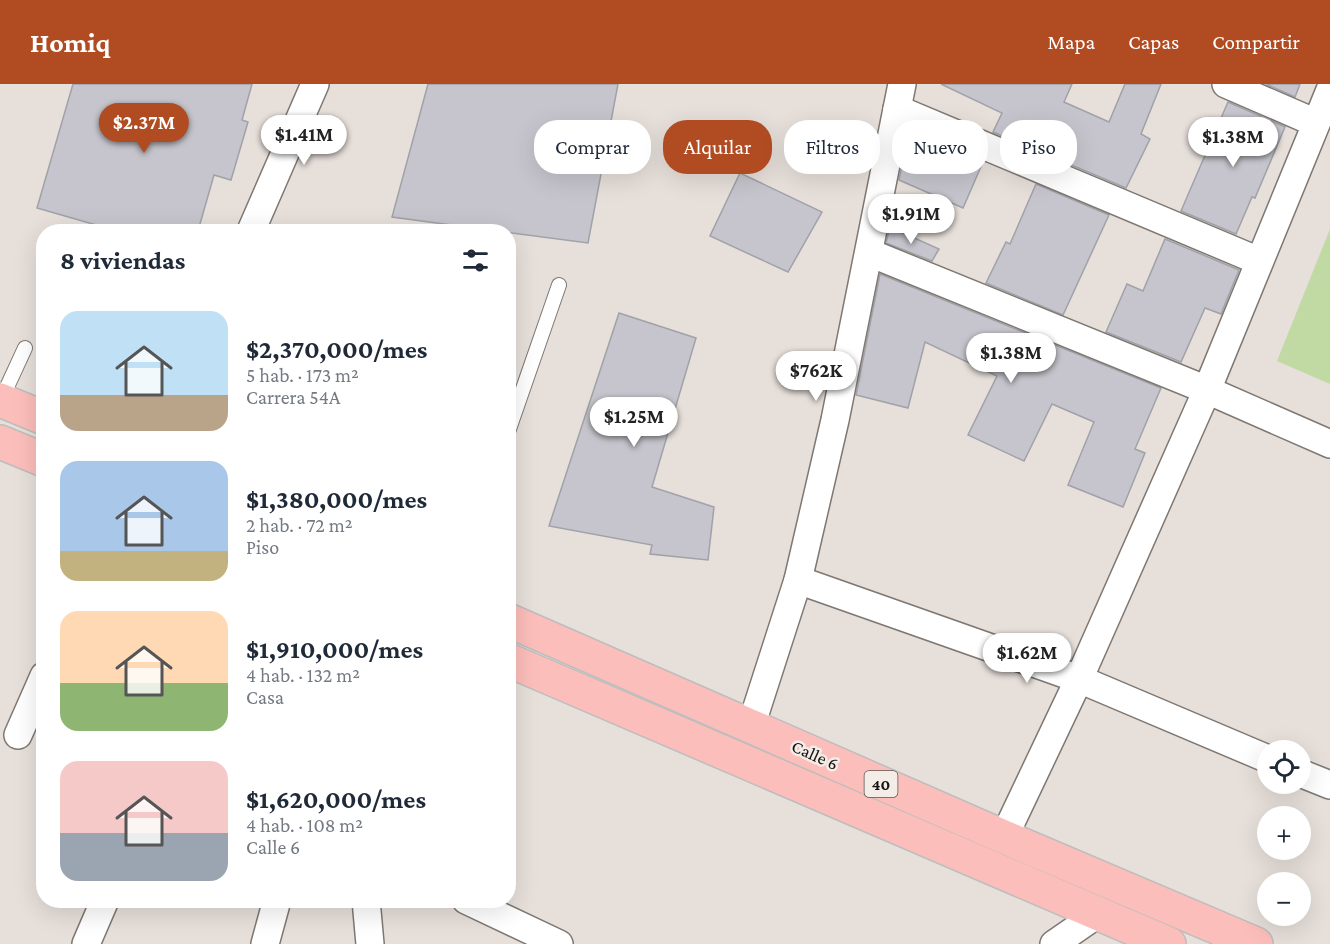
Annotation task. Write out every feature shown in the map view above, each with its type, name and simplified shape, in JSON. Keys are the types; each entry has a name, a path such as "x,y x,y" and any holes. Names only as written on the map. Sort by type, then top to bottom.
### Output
{"highway":[{"path":"0,400 36,415"},
{"path":"0,442 36,457"},
{"name":"Calle 6","path":"516,623 1004,837 1256,944"},
{"name":"Calle 6","path":"516,663 1169,944"}],"street":[{"path":"254,224 315,84"},
{"path":"1226,84 1316,123"},
{"path":"1004,837 1079,679 1207,390 1330,90"},
{"path":"752,726 798,579 835,420 870,253 899,97 1259,261"},
{"path":"870,253 1207,390 1330,444"},
{"path":"798,579 1079,679 1257,754"},
{"path":"18,735 36,694"},
{"path":"1311,777 1330,785"},
{"path":"86,944 102,908"},
{"path":"265,944 275,908"},
{"path":"367,908 370,944"},
{"path":"483,908 559,944"},
{"path":"1054,944 1099,913"}],"lane":[{"path":"516,409 559,285"},
{"path":"0,400 25,348"}],"green space":[{"path":"1330,229 1330,384 1277,361"}],"building":[{"path":"73,84 252,84 242,120 248,122 231,180 214,175 200,224 93,224 37,208"},
{"path":"428,84 618,84 611,120 534,120 534,174 601,174 588,243 516,233 516,224 445,224 392,217"},
{"path":"941,84 1072,84 1064,102 1109,122 1125,84 1161,84 1141,134 1150,139 1126,188 1077,167 1077,120 1000,120 1000,135 993,132 1002,113"},
{"path":"1266,84 1300,84 1295,97"},
{"path":"1228,102 1285,127 1255,198 1252,197 1236,234 1181,211"},
{"path":"740,174 822,212 788,272 710,236"},
{"path":"900,174 978,174 963,208 899,180"},
{"path":"1036,184 1109,215 1063,315 986,283 1006,242 1010,244"},
{"path":"890,227 939,249 932,261 886,243"},
{"path":"1165,239 1239,270 1221,314 1205,308 1181,362 1106,332 1127,284 1143,291"},
{"path":"880,274 1161,388 1135,449 1145,453 1123,507 1068,485 1094,422 1052,404 1024,461 968,435 997,376 925,342 908,408 856,395"},
{"path":"619,313 696,338 652,487 714,507 708,560 650,554 652,545 549,526"}]}
